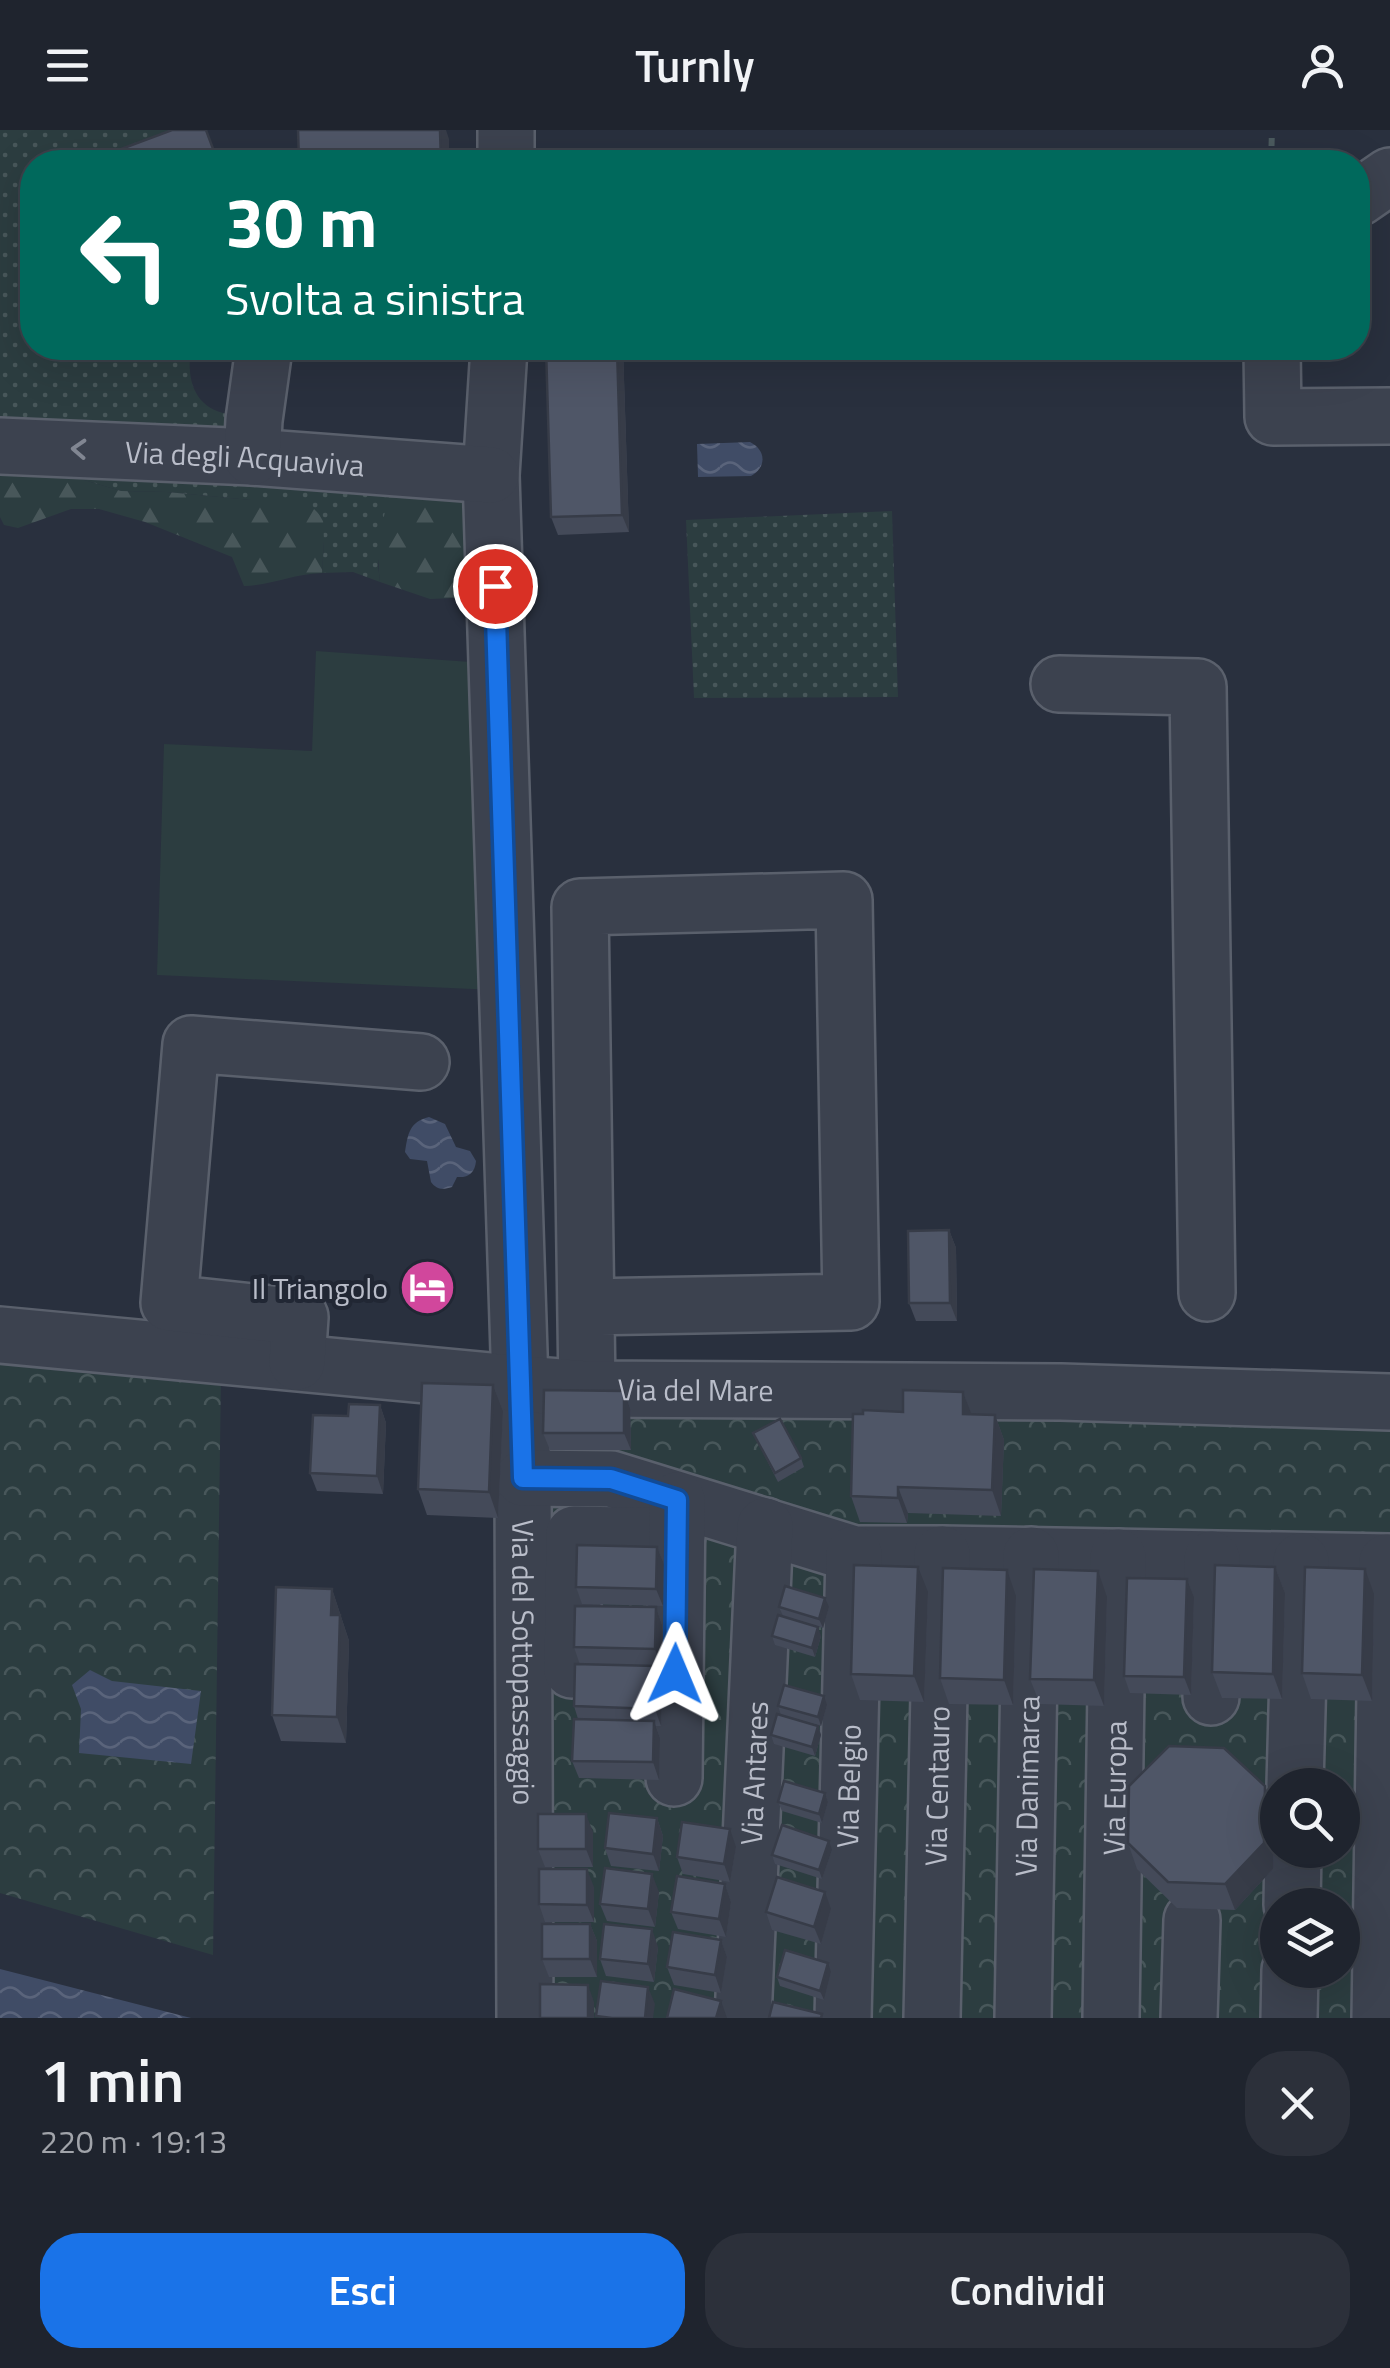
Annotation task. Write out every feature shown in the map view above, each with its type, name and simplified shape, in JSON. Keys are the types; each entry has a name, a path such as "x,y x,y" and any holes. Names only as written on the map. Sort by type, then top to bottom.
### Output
{"street":[{"path":"252,457 262,360"},
{"name":"Via del Sottopassaggio","path":"498,360 491,476 521,1384 525,2018"},
{"path":"1272,360 1274,417 1390,416"},
{"name":"Via degli Acquaviva","path":"0,446 252,457 491,476"},
{"path":"1059,684 1198,686 1207,1293"},
{"path":"586,1308 851,1302 844,900 580,907 587,1388"},
{"path":"297,1362 300,1317 170,1303 191,1044 421,1062"},
{"name":"Via del Mare","path":"0,1335 587,1388 1003,1391 1390,1402"},
{"path":"523,1478 611,1479 677,1518"},
{"path":"674,1778 677,1518"},
{"path":"572,1670 574,1534 677,1518 765,1526 854,1554 1389,1562 1380,2018"},
{"name":"Via Antares","path":"743,2018 765,1526"},
{"name":"Via Belgio","path":"843,2018 854,1554"},
{"name":"Via Centauro","path":"932,2018 942,1554"},
{"name":"Via Danimarca","path":"1023,2018 1031,1555"},
{"name":"Via Europa","path":"1111,2018 1118,1557"},
{"path":"1211,1697 1212,1560"},
{"path":"1295,1768 1301,1561"},
{"path":"1188,2018 1192,1920"},
{"path":"1289,2018 1290,1988"}],"green space":[{"path":"0,130 189,130 139,150 20,150 20,360 190,360 192,381 200,399 216,411 228,414 239,434 0,423"},
{"path":"0,463 67,475 121,491 305,500 323,518 322,573 244,586 232,557 145,522 99,509 71,509 18,528 4,525 0,517"},
{"path":"67,475 392,479 378,565 380,582 353,572 322,573 324,541 251,500 121,491"},
{"path":"392,479 474,487 478,597 430,599 380,582 380,543"},
{"path":"892,511 898,697 694,698 686,520"},
{"path":"316,651 485,663 495,990 157,975 164,744 312,751"},
{"path":"0,1359 221,1375 213,1955 0,1893"},
{"path":"537,1398 1390,1416 1390,2018 534,2018"}],"water":[{"path":"750,442 759,449 762,459 760,468 751,476 698,477 697,444"},
{"path":"429,1117 445,1124 456,1147 470,1151 476,1161 472,1172 457,1177 452,1187 436,1187 431,1182 427,1161 410,1159 405,1152 413,1126"},
{"path":"90,1670 112,1681 201,1691 191,1764 79,1753 81,1709 72,1685"},
{"path":"0,1969 191,2018 0,2018"}],"building":[{"path":"172,130 206,130 214,150 118,150"},
{"path":"298,130 440,130 441,150 299,150"},
{"path":"546,360 617,360 622,515 551,517"},
{"path":"949,1230 950,1303 909,1303 908,1231"},
{"path":"422,1383 493,1385 489,1492 418,1489"},
{"path":"544,1390 624,1391 624,1433 543,1433"},
{"path":"903,1390 963,1392 963,1414 995,1415 992,1490 898,1487 898,1498 851,1496 853,1414 863,1414 863,1410 903,1412"},
{"path":"349,1404 380,1405 377,1476 310,1473 313,1415 348,1416"},
{"path":"780,1419 801,1458 775,1473 753,1433"},
{"path":"577,1545 657,1547 656,1589 576,1587"},
{"path":"854,1565 918,1567 914,1676 851,1674"},
{"path":"1215,1565 1275,1567 1273,1674 1212,1672"},
{"path":"1305,1567 1365,1569 1362,1675 1302,1673"},
{"path":"943,1568 1007,1570 1004,1680 940,1678"},
{"path":"1034,1569 1098,1571 1094,1680 1030,1679"},
{"path":"1127,1578 1187,1579 1184,1677 1124,1676"},
{"path":"785,1586 825,1598 819,1619 779,1607"},
{"path":"276,1587 332,1589 331,1615 340,1615 337,1717 272,1715"},
{"path":"575,1606 656,1607 655,1649 574,1647"},
{"path":"778,1615 818,1627 812,1648 772,1636"},
{"path":"575,1664 656,1666 655,1709 574,1706"},
{"path":"784,1685 824,1696 818,1717 778,1706"},
{"path":"777,1714 818,1726 812,1747 771,1735"},
{"path":"574,1719 654,1721 653,1762 572,1761"},
{"path":"1169,1746 1224,1748 1260,1781 1260,1847 1225,1884 1168,1882 1128,1843 1129,1786"},
{"path":"784,1781 825,1793 819,1814 778,1802"},
{"path":"609,1813 657,1818 653,1854 605,1848"},
{"path":"538,1814 586,1814 586,1849 538,1849"},
{"path":"682,1822 730,1829 724,1864 677,1857"},
{"path":"782,1825 829,1841 819,1870 772,1855"},
{"path":"605,1868 652,1874 648,1909 600,1904"},
{"path":"539,1869 587,1869 587,1905 539,1904"},
{"path":"677,1876 725,1884 719,1919 671,1912"},
{"path":"777,1877 825,1892 814,1927 766,1912"},
{"path":"542,1924 590,1924 590,1959 542,1959"},
{"path":"604,1924 652,1929 648,1964 600,1959"},
{"path":"673,1932 721,1940 715,1975 667,1967"},
{"path":"785,1950 828,1963 820,1991 777,1977"},
{"path":"601,1981 648,1987 645,2018 596,2016"},
{"path":"540,1984 588,1985 588,2018 540,2018"},
{"path":"674,1989 721,2001 716,2018 667,2018"},
{"path":"773,2002 822,2014 821,2018 769,2018"}],"place":[{"name":"Il Triangolo","path":"427,1288"}],"route":[{"path":"495,586 523,1478 611,1479 677,1500 675,1674"}]}
